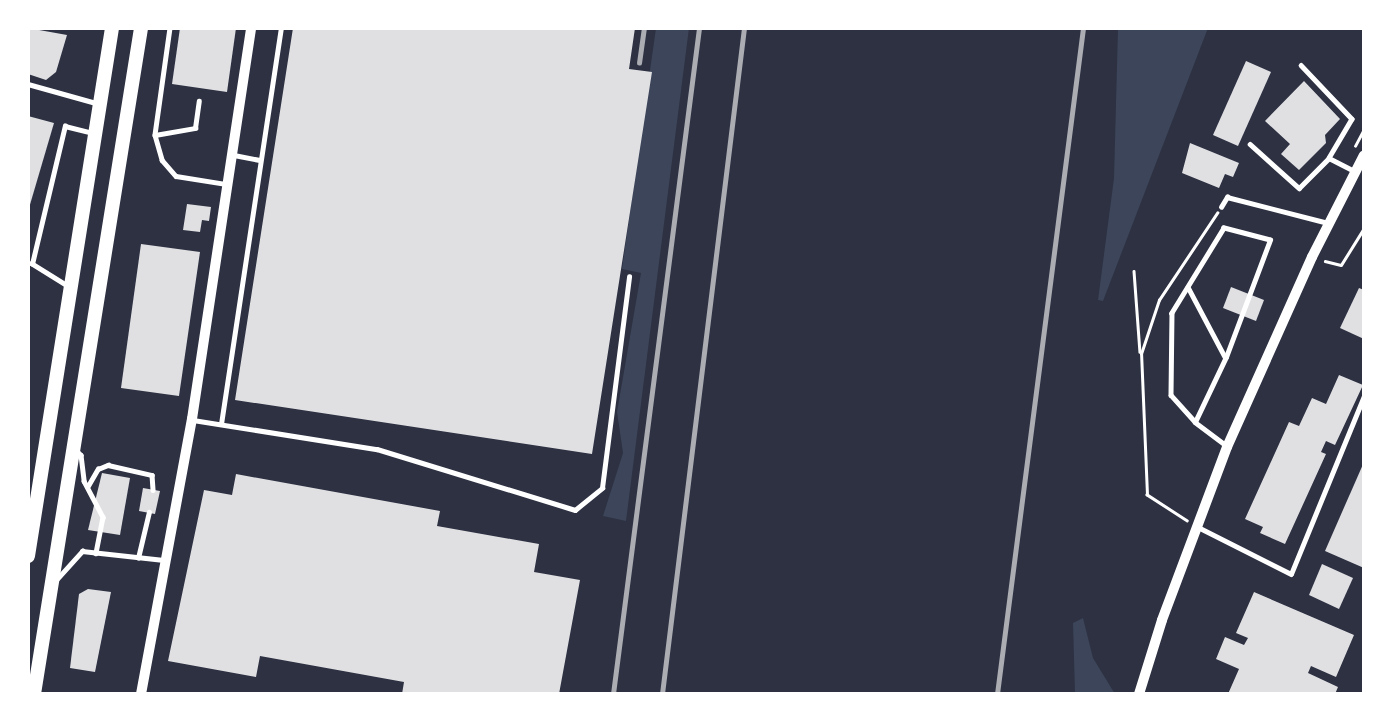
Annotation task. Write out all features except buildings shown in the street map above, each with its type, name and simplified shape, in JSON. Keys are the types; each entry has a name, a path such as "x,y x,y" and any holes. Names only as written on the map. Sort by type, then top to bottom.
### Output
{"main road":[{"path":"28,556 112,28"},
{"path":"34,694 141,28"}],"street":[{"path":"141,694 192,419 251,28"},
{"path":"1139,694 1196,526 1227,447 1312,257 1364,155"}],"lane":[{"path":"170,28 155,135 162,160 176,176 228,184"},
{"path":"221,424 281,28"},
{"path":"1250,144 1299,188 1329,158 1352,119 1301,65"},
{"path":"28,84 100,104"},
{"path":"155,135 195,128 199,101"},
{"path":"71,288 32,264 65,126 95,133"},
{"path":"232,155 260,160"},
{"path":"1329,158 1355,172"},
{"path":"1220,207 1227,197 1329,223"},
{"path":"1195,422 1226,357 1270,240 1224,228 1172,313 1171,395 1195,422 1227,447"},
{"path":"192,419 377,449 575,510 601,488 629,277"},
{"path":"1188,287 1226,357"},
{"path":"1196,526 1291,574 1364,396"},
{"path":"73,446 81,455 87,487 103,517 96,553"},
{"path":"87,487 98,469 108,465 152,475 153,490"},
{"path":"138,558 149,512"},
{"path":"51,585 82,551 164,560"}],"path":[{"path":"1312,257 1341,265 1364,228"},
{"path":"1134,271 1141,354"}],"shaded area":[{"path":"656,28 689,28 626,521 603,516 623,453 617,412 641,273 622,269"},
{"path":"1118,28 1208,28 1103,301 1098,300 1114,178"},
{"path":"1083,618 1093,658 1115,694 1075,694 1073,623"}],"railway":[{"path":"639,63 644,28"},
{"path":"613,694 699,28"},
{"path":"662,694 744,28"},
{"path":"997,694 1083,28"}]}
